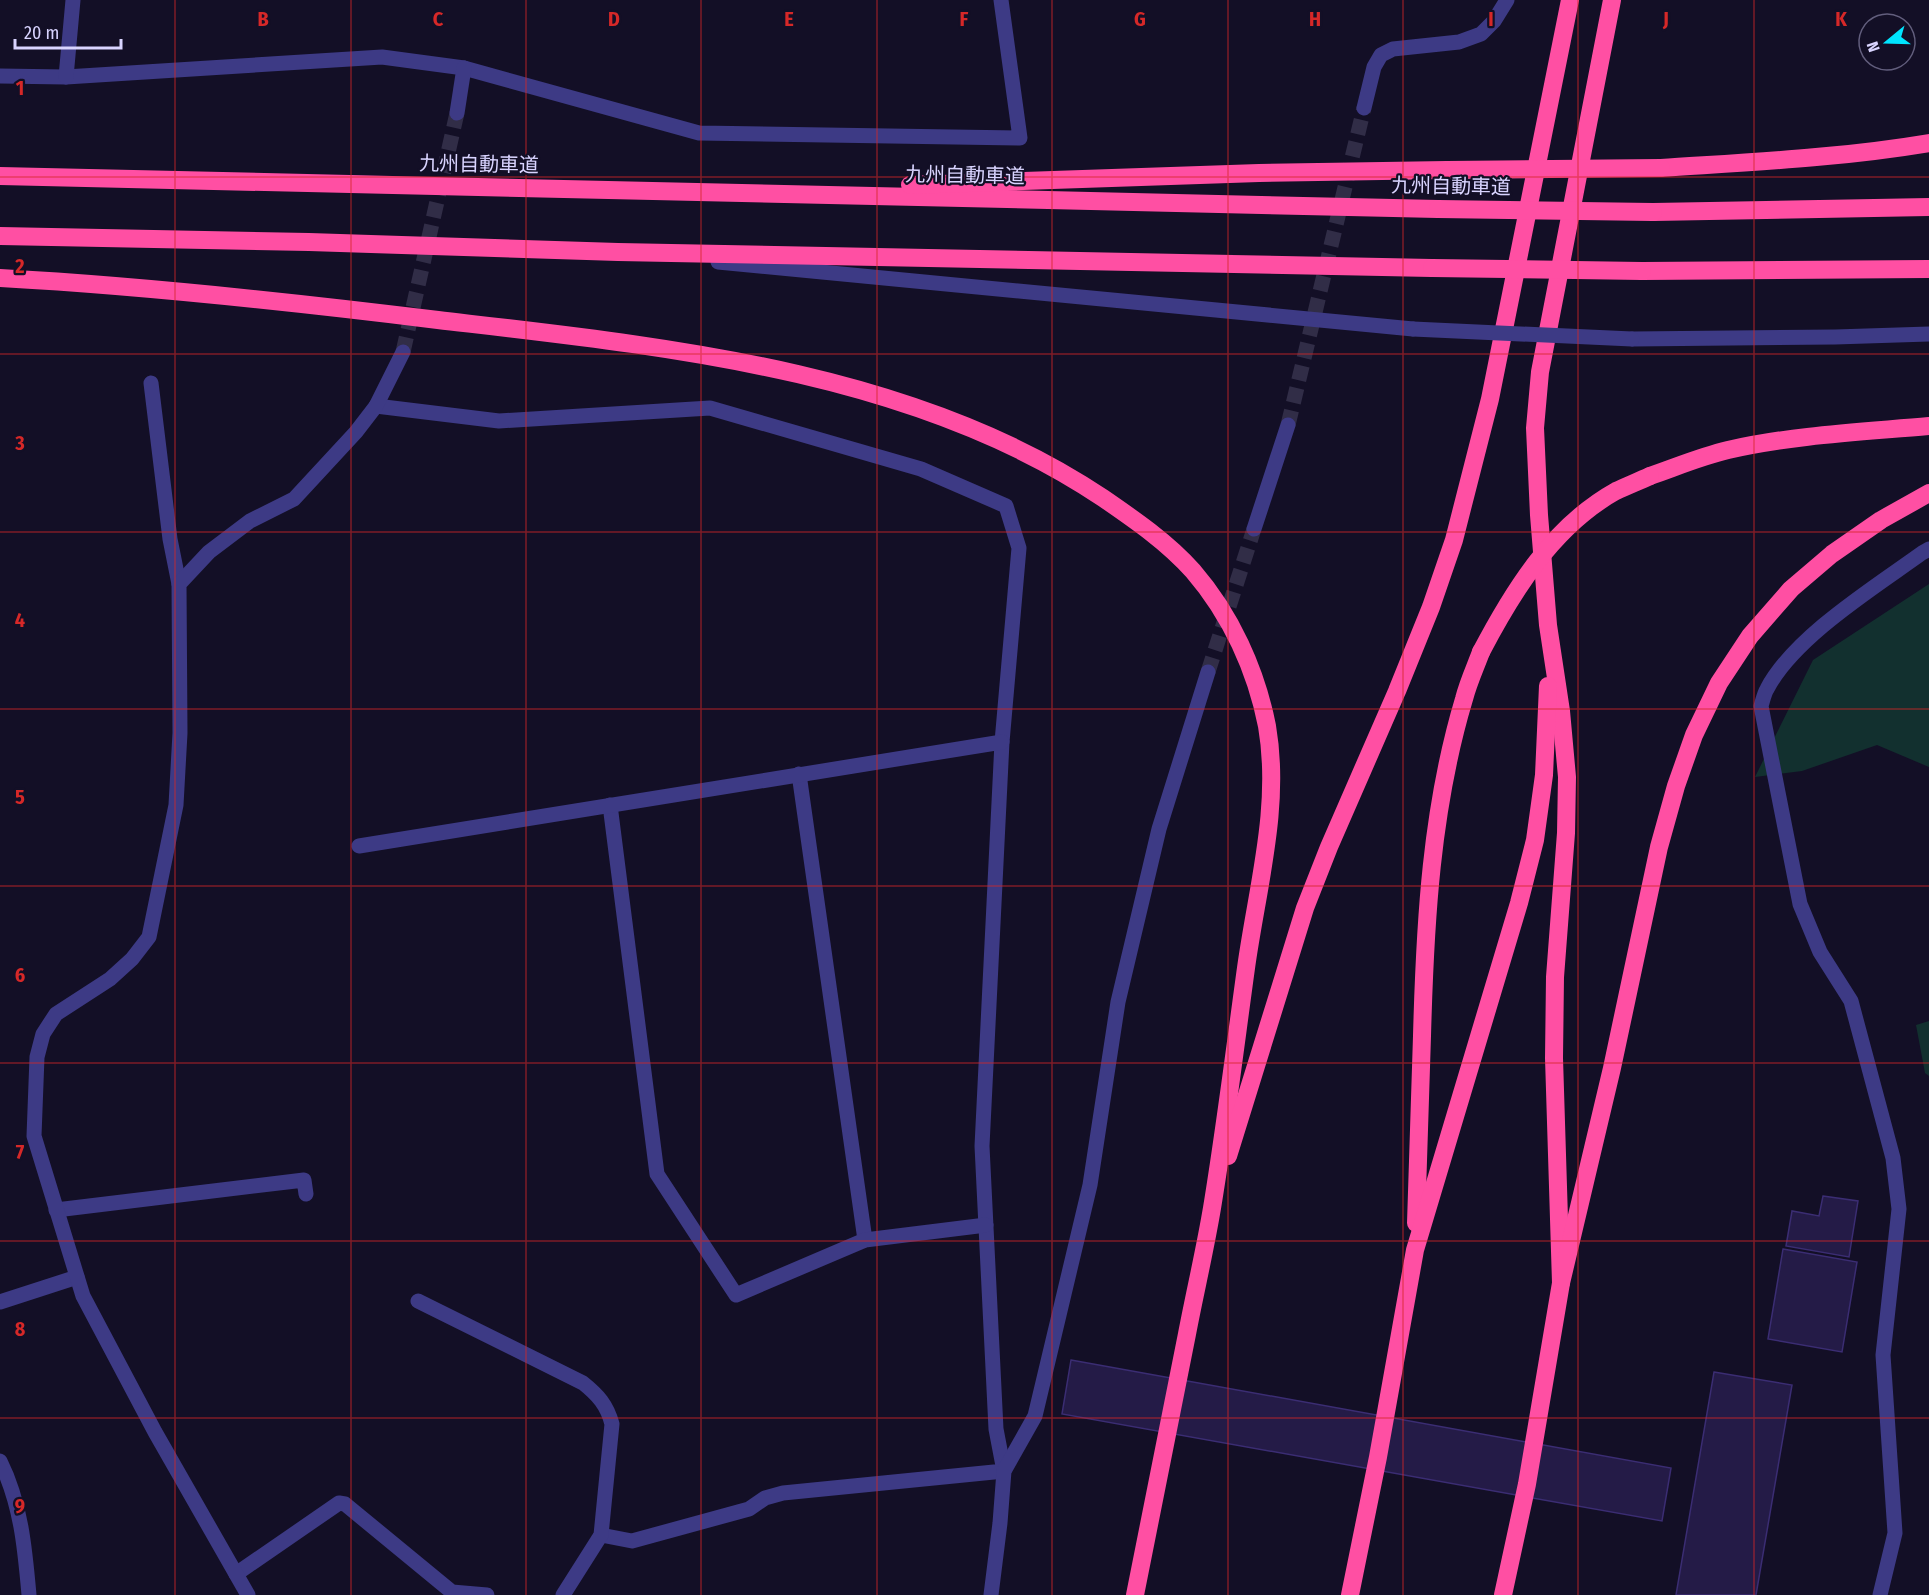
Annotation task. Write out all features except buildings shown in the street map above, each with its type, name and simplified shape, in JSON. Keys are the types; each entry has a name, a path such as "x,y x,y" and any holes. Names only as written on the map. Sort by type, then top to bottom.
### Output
{"highway":[{"path":"1212,1209 1305,908 1337,828 1398,691 1454,540 1490,399 1570,0"},
{"path":"1561,1283 1554,1058 1555,977 1566,833 1567,777 1561,711 1548,625 1535,428 1540,372 1612,0"},
{"path":"716,191 1259,173 1661,168 1824,157 1929,143"},
{"name":"九州自動車道","path":"0,176 1653,213 1929,207"},
{"path":"0,236 309,242 618,252 1432,268 1642,271 1929,269"},
{"path":"0,278 75,282 264,299 550,332 752,365 834,384 912,405 978,431 1031,456 1083,485 1152,534 1192,571 1218,605 1241,645 1258,686 1268,732 1271,780 1268,834 1248,950 1212,1209 1136,1595"},
{"path":"1415,1250 1424,960 1438,810 1464,697 1481,652 1502,613 1525,577 1555,541 1586,512 1616,492 1650,476 1726,450 1768,442 1929,426"},
{"path":"1503,1595 1527,1484 1561,1283 1612,1068 1659,847 1676,786 1694,735 1719,683 1750,636 1791,589 1832,554 1881,520 1929,494"},
{"path":"1350,1595 1378,1457 1415,1250 1520,903 1535,840 1544,775 1548,711 1548,625"}],"street":[{"path":"66,77 73,0"},
{"path":"0,76 66,77 382,57 464,68 699,133 1020,138 1001,0"},
{"path":"1364,108 1374,66 1381,55 1393,49 1459,42 1481,34 1494,21 1507,0"},
{"path":"457,113 464,68"},
{"path":"618,252 1413,329 1632,339 1929,334"},
{"path":"178,584 209,552 250,521 294,499 356,432 376,406 403,352"},
{"path":"151,383 170,539 178,584 180,733 176,805 149,937 132,959 110,979 56,1014 43,1034 37,1057 34,1136 83,1296 155,1432 248,1595"},
{"path":"376,406 499,421 710,408 921,469 1006,506 1019,549 1002,742 982,1146 996,1429 1004,1471 992,1595"},
{"path":"1254,529 1288,425"},
{"path":"1880,1595 1895,1533 1883,1355 1899,1209 1893,1158 1851,1001 1820,952 1800,904 1761,706 1766,690 1781,668 1803,644 1825,624 1929,549"},
{"path":"1004,1471 1035,1416 1090,1185 1120,991 1159,829 1208,672"},
{"path":"359,846 1002,742"},
{"path":"799,774 865,1240"},
{"path":"610,805 657,1174 736,1295 865,1240 986,1225"},
{"path":"56,1210 304,1180 306,1194"},
{"path":"0,1302 77,1277"},
{"path":"418,1301 584,1383 600,1397 608,1412 612,1424 601,1535 563,1595"},
{"path":"0,1461 9,1479 24,1534 29,1595"},
{"path":"601,1535 632,1541 749,1509 765,1498 783,1492 1004,1471"},
{"path":"236,1574 339,1503 345,1504 452,1592 487,1595"}],"green space":[{"path":"1929,584 1929,767 1877,745 1802,771 1755,777 1813,660"},
{"path":"1929,1021 1929,1076 1925,1073 1916,1025"}],"tunnel":[{"path":"1288,425 1364,108"},
{"path":"403,352 457,113"},
{"path":"1208,672 1254,529"}]}
